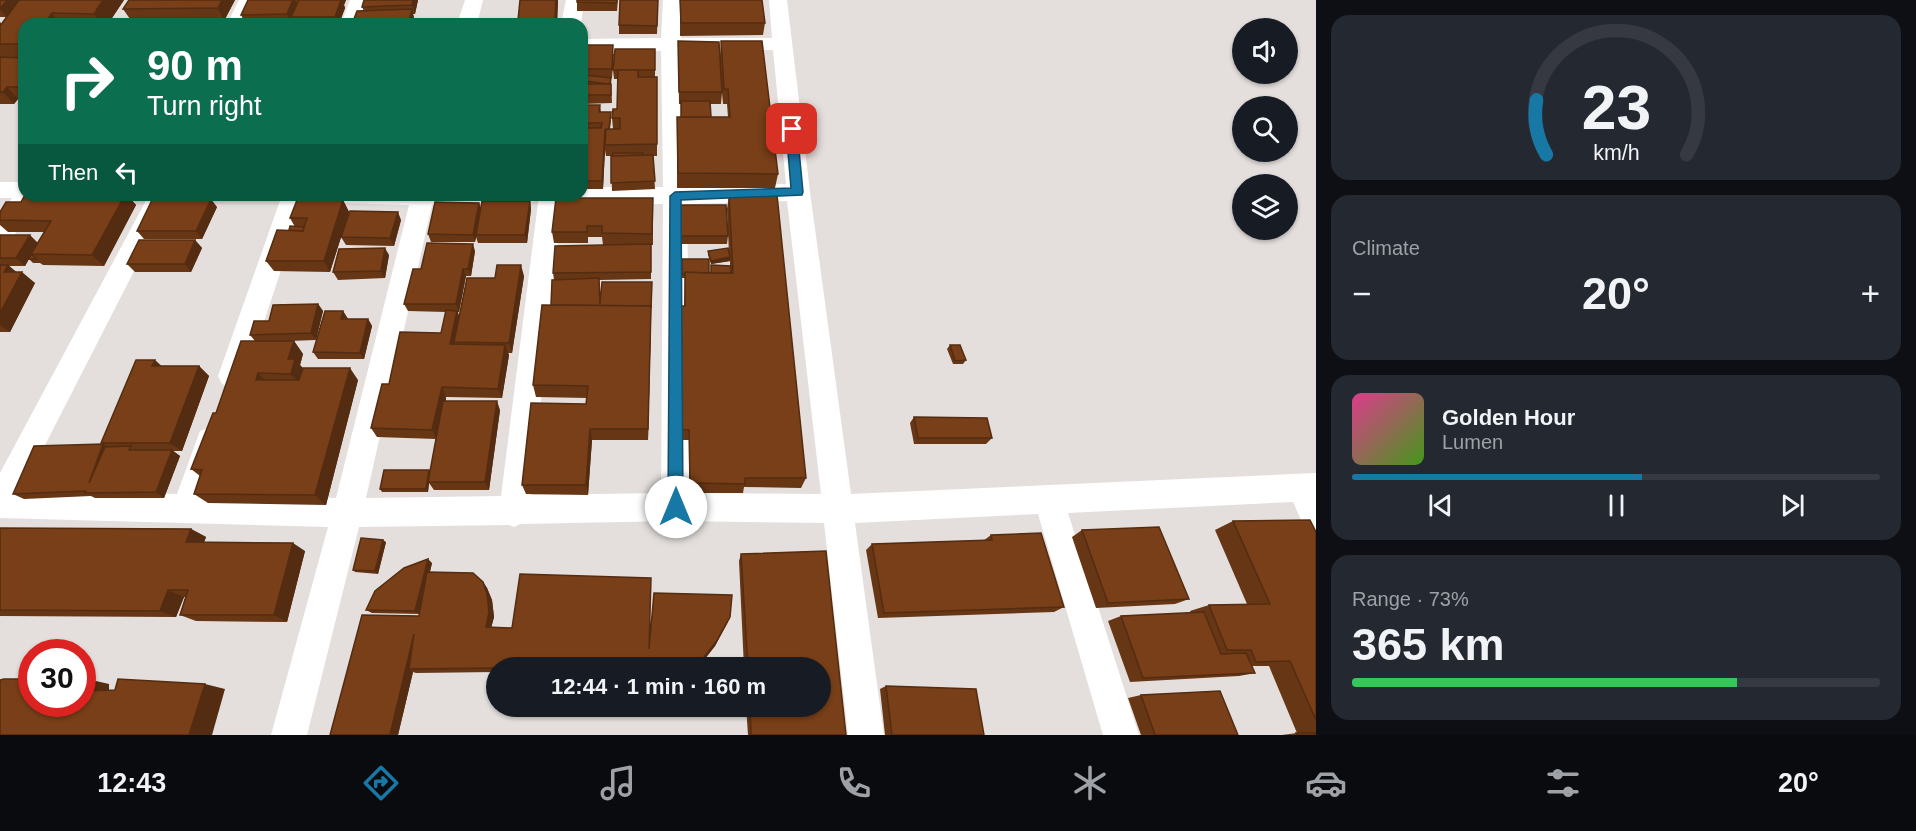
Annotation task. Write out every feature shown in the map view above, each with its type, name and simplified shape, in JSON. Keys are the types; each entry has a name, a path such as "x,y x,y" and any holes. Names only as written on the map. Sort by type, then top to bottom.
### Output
{"street":[{"path":"240,18 248,0"},
{"path":"353,18 359,0"},
{"path":"469,18 474,0"},
{"path":"572,18 575,0"},
{"path":"672,0 676,507"},
{"path":"778,0 798,192 866,735"},
{"path":"588,45 784,44"},
{"path":"0,190 18,190"},
{"path":"588,195 675,196 798,192"},
{"path":"0,237 22,201"},
{"path":"158,201 0,504 347,513 514,512 676,507 838,509 1308,487 1316,519"},
{"path":"187,508 292,201"},
{"path":"289,735 347,513 422,201"},
{"path":"514,512 550,201"},
{"path":"1049,499 1121,735"}],"building":[{"path":"0,0 7,0 0,9"},
{"path":"19,0 103,0 94,14 52,13 48,18 18,18 18,44 0,44 0,26"},
{"path":"129,0 222,0 218,8 123,9"},
{"path":"248,0 293,0 287,14 241,15"},
{"path":"299,0 341,0 335,17 291,17"},
{"path":"364,0 413,0 412,5 362,7"},
{"path":"520,0 556,0 555,18 518,18"},
{"path":"577,0 617,0 616,3 577,2"},
{"path":"620,0 658,0 657,26 619,25"},
{"path":"680,0 762,0 765,23 681,23"},
{"path":"412,9 410,18 354,18 357,11"},
{"path":"678,41 719,42 722,92 679,92"},
{"path":"721,41 762,41 778,174 678,173 677,117 730,117 728,89 724,89"},
{"path":"588,45 613,45 612,69 588,69"},
{"path":"615,49 655,49 655,70 613,70"},
{"path":"0,57 18,58 18,87 7,87 0,92"},
{"path":"618,70 638,70 638,77 657,77 657,144 605,145 606,129 620,129 620,118 612,118 613,109 617,109"},
{"path":"588,75 611,78 610,84 588,81"},
{"path":"588,84 611,84 611,95 588,95"},
{"path":"681,101 710,101 711,117 681,117"},
{"path":"588,105 600,105 599,112 611,112 609,129 605,130 602,181 588,181 588,128 601,128 602,123 588,123"},
{"path":"613,153 643,153 643,155 613,156"},
{"path":"653,155 655,181 611,183 611,156"},
{"path":"729,195 777,195 806,478 745,478 745,484 690,483 689,430 675,429 676,347 682,347 681,306 685,306 685,272 733,273"},
{"path":"588,198 653,198 652,234 602,233 602,226 587,226 587,232 552,232 556,201 588,201"},
{"path":"122,201 92,255 31,254 51,221 0,220 0,212 6,202"},
{"path":"152,201 210,201 196,231 137,231"},
{"path":"297,201 343,201 324,261 266,261 277,230 303,231 307,218 290,218"},
{"path":"482,201 530,201 525,235 476,235"},
{"path":"435,202 479,203 473,235 428,234"},
{"path":"680,205 726,205 728,236 680,236"},
{"path":"350,211 398,212 390,238 341,237"},
{"path":"290,226 304,227 303,231 289,230"},
{"path":"0,235 30,235 16,258 0,258"},
{"path":"139,240 195,240 185,264 127,264"},
{"path":"427,243 473,244 468,269 463,269 456,304 404,304 413,269 421,269"},
{"path":"651,244 651,272 553,273 555,246"},
{"path":"385,248 381,271 333,272 339,249"},
{"path":"728,248 730,257 711,261 708,251"},
{"path":"682,259 709,259 709,273 685,272 682,274"},
{"path":"0,265 8,265 4,272 22,272 0,313"},
{"path":"497,265 521,265 509,343 454,342 467,278 495,278"},
{"path":"711,265 731,266 731,273 711,273"},
{"path":"599,278 600,304 602,282 652,282 651,308 651,306 551,305 552,280"},
{"path":"318,304 311,333 250,335 254,321 269,321 273,305"},
{"path":"542,305 651,306 648,429 590,429 586,485 522,485 531,403 586,404 588,386 533,385"},
{"path":"446,310 457,311 450,344 505,345 498,389 442,387 432,430 371,428 382,384 389,384 400,332 441,333"},
{"path":"325,311 343,311 341,319 368,319 360,353 313,352"},
{"path":"241,341 294,341 288,359 295,359 291,374 258,373 256,380 299,380 303,368 350,368 315,495 194,494 202,470 191,469 213,413 216,413"},
{"path":"950,345 960,345 966,360 955,361"},
{"path":"136,360 155,360 152,366 199,366 170,443 101,443"},
{"path":"443,401 497,401 485,482 428,482"},
{"path":"914,417 987,418 992,438 918,438"},
{"path":"103,444 89,483 105,447 131,446 129,450 172,450 156,492 85,493 86,491 13,494 34,446"},
{"path":"384,470 429,470 426,489 380,489"},
{"path":"1310,520 1316,532 1316,720 1290,661 1256,662 1251,650 1227,650 1209,605 1270,604 1233,521"},
{"path":"1159,527 1189,599 1108,603 1082,530"},
{"path":"0,528 191,529 186,542 293,543 274,615 180,615 188,590 168,590 160,611 0,610"},
{"path":"1041,533 1064,607 884,613 872,544 992,540 991,535"},
{"path":"361,538 383,540 375,571 353,570"},
{"path":"826,551 846,735 751,735 750,717 831,717 831,657 747,657 741,554"},
{"path":"428,559 415,611 366,610 375,591 404,568"},
{"path":"427,572 473,573 483,582 487,594 489,612 486,627 512,628 520,574 651,578 649,649 654,593 732,595 730,617 716,642 704,657 486,657 486,668 409,669 414,634 390,735 330,735 362,615 419,616"},
{"path":"1204,612 1221,654 1246,653 1255,673 1143,678 1121,616"},
{"path":"18,679 18,717 96,717 96,691 115,690 118,679 205,684 189,735 0,735 0,680"},
{"path":"886,686 976,689 984,735 892,735"},
{"path":"1220,691 1238,735 1155,735 1141,695"},
{"path":"1296,733 1316,733 1316,735 1297,735"}],"route":[{"path":"676,507 675,196 798,192 792,129"}]}
